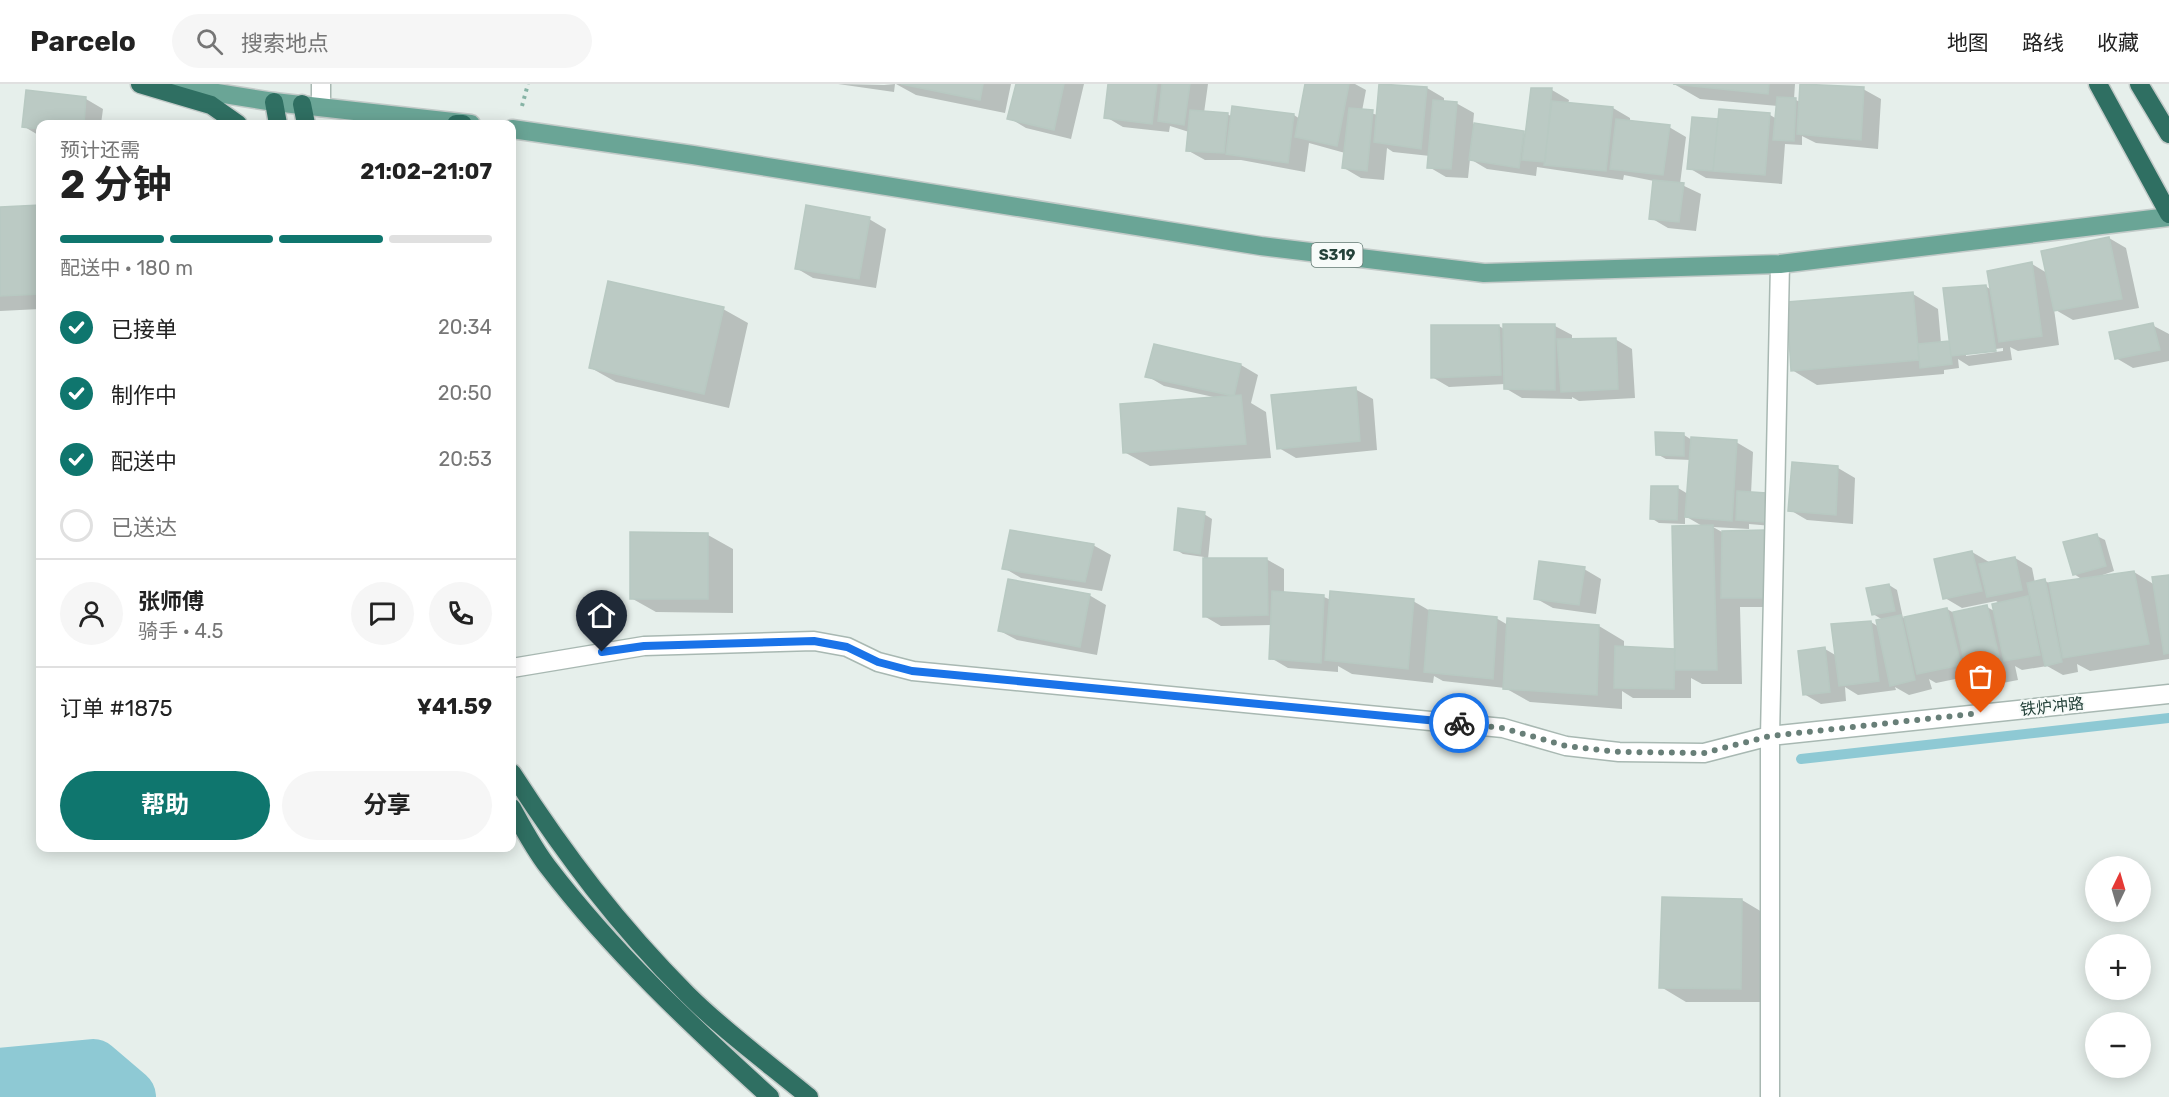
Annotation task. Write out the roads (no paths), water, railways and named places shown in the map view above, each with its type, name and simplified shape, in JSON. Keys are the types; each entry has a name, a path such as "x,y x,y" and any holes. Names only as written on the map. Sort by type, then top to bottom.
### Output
{"highway":[{"path":"140,84 211,105 232,120"},
{"path":"2098,84 2169,216"},
{"path":"2139,84 2169,134"},
{"path":"273,102 277,120"},
{"path":"302,104 305,120"},
{"path":"516,779 565,854 620,923 688,996 808,1097"},
{"path":"516,815 546,865 603,934 677,1012 771,1097"}],"main road":[{"path":"161,84 273,102 430,120"},
{"name":"S319","path":"516,130 693,155 1261,246 1484,273 1780,264 2169,216"}],"street":[{"path":"321,84 321,107"},
{"path":"1770,1097 1770,736 1780,264"},
{"name":"铁炉冲路","path":"516,667 644,646 814,641 847,647 878,662 912,671 1503,728 1566,746 1619,752 1704,753 1770,736 2169,694"}],"waterway":[{"path":"1801,759 2169,718"},
{"path":"0,1077 93,1068 127,1097"}]}
